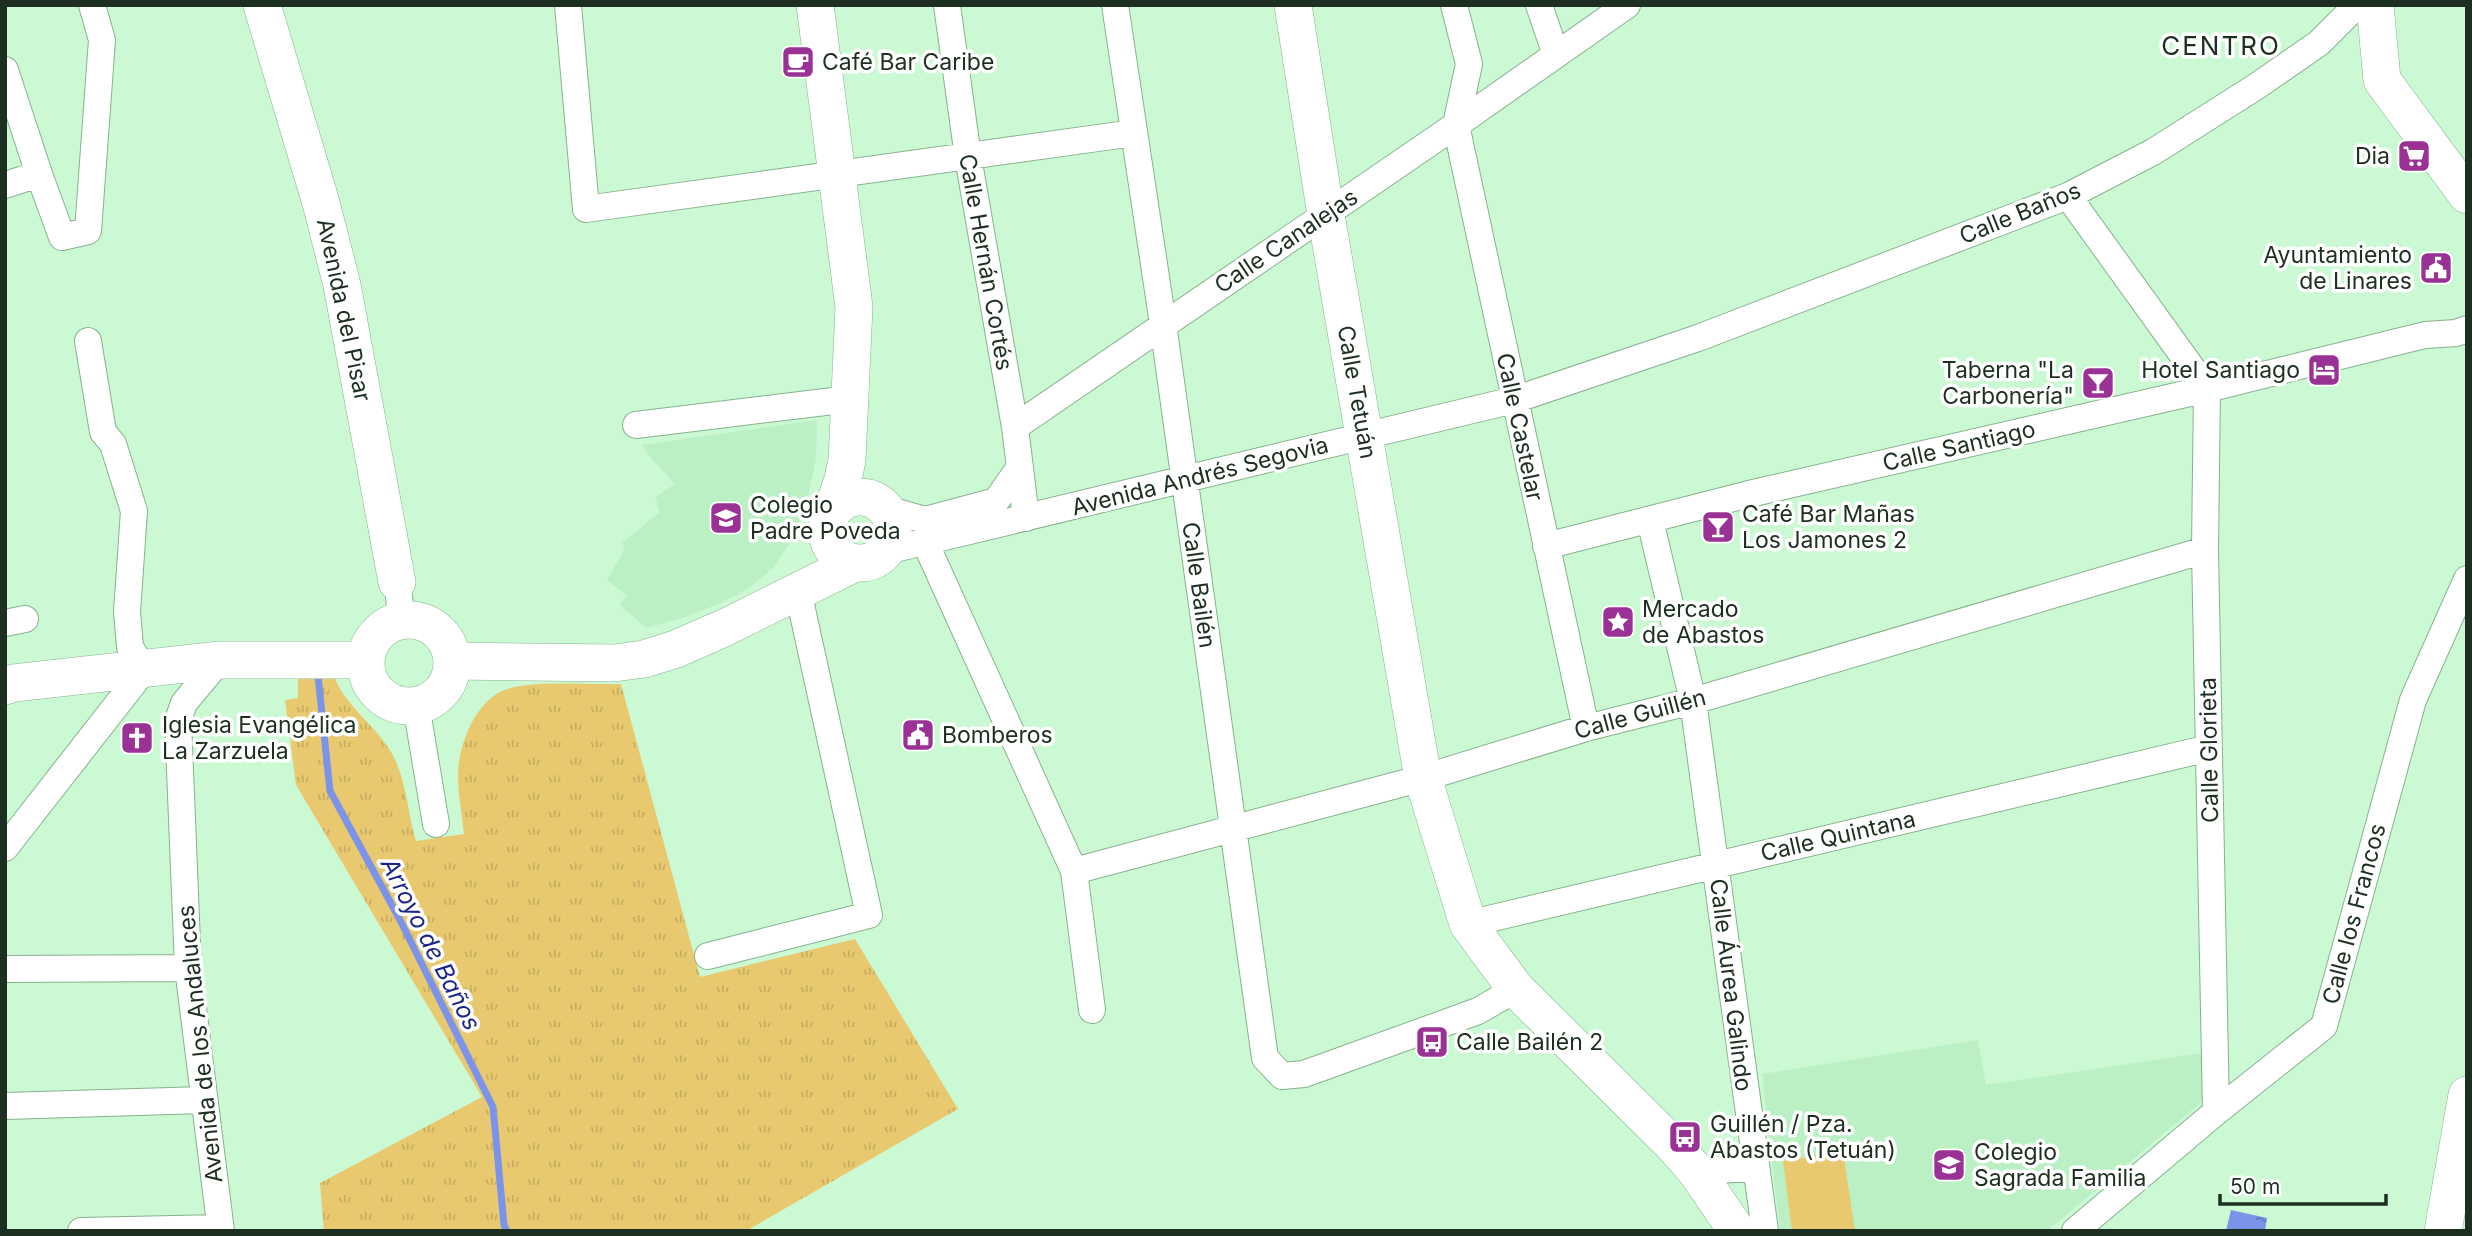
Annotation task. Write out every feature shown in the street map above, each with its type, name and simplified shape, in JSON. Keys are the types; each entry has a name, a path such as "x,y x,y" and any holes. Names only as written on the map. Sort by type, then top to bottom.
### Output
{"street":[{"path":"5,70 62,237 88,231 103,40 92,5"},
{"name":"Avenida del Pisar","path":"262,5 321,203 342,285 402,620"},
{"path":"568,5 586,209 1134,133"},
{"name":"Avenida Andrés Segovia","path":"786,597 787,590 817,546 829,519 843,480 848,446 854,307 815,5"},
{"name":"Calle Hernán Cortés","path":"947,5 968,157 1015,427 1027,518"},
{"name":"Calle Bailén","path":"1115,5 1163,324 1265,1058 1282,1076 1304,1074 1478,1011 1516,989"},
{"name":"Calle Tetuán","path":"1293,5 1326,215 1423,778 1468,924 1516,989 1696,1171 1737,1231"},
{"path":"1454,5 1469,64 1456,125"},
{"path":"1539,5 1556,55"},
{"name":"Calle Canalejas","path":"1015,427 1627,5"},
{"name":"Calle Baños","path":"1514,400 1698,338 2068,197 2153,152 2257,86 2319,43 2357,5"},
{"path":"2375,5 2382,80 2467,195"},
{"name":"Calle Castelar","path":"1456,125 1586,728"},
{"path":"5,185 39,174"},
{"path":"2068,197 2207,388"},
{"name":"Calle Santiago","path":"1546,546 1749,494 2425,335 2463,333"},
{"path":"88,341 103,432 113,444 134,511 127,612 130,647 144,670"},
{"name":"Calle Glorieta","path":"2207,388 2205,550 2216,1112"},
{"path":"636,425 850,399"},
{"name":"Avenida Andrés Segovia","path":"452,661 614,663 645,659 724,628 871,557 1514,400"},
{"path":"848,446 858,476 881,505 891,519 894,530 892,541 871,557 846,561 832,549 828,540 829,519 845,501 867,498 881,505 925,520 996,501 1020,467"},
{"name":"Calle Áurea Galindo","path":"1650,520 1693,701 1765,1231"},
{"path":"925,542 1074,872 1092,1010"},
{"name":"Calle Guillén","path":"1074,872 1423,778 1586,728 1693,701 2205,550"},
{"name":"Calle los Francos","path":"2075,1231 2216,1112 2324,1026 2413,700 2467,579"},
{"path":"708,956 869,915 786,597"},
{"path":"402,620 421,622 439,631 452,661 447,681 439,693 429,701 416,705 395,703 383,697 370,680 366,660 375,636 390,624 402,620"},
{"path":"5,686 220,660 366,660"},
{"name":"Avenida de los Andaluces","path":"220,660 184,703 178,720 188,968 220,1229"},
{"path":"5,848 144,670"},
{"path":"416,705 436,824"},
{"name":"Calle Quintana","path":"1468,924 2209,748"},
{"path":"5,969 188,968"},
{"path":"2443,1231 2467,1095"},
{"path":"5,1106 204,1100"},
{"path":"1696,1171 1755,1168"},
{"path":"81,1231 220,1229"}],"shaded area":[{"name":"Colegio Padre Poveda","path":"817,420 816,459 805,510 792,540 773,568 749,588 721,603 686,617 646,628 620,605 627,596 607,580 625,549 622,543 660,512 655,497 675,484 642,445"},
{"name":"Colegio Sagrada Familia","path":"1978,1040 1986,1085 2202,1053 2205,1099 2047,1231 1780,1231 1762,1074"}],"green space":[{"path":"298,676 335,679 347,699 385,742 404,784 416,841 464,834 458,782 461,750 471,724 486,702 496,694 519,686 621,684 700,977 855,939 958,1109 746,1231 324,1231 320,1183 482,1097 296,785 285,700 298,698"},
{"path":"1843,1151 1855,1231 1792,1231 1783,1161"}],"water":[{"path":"2231,1210 2267,1218 2265,1231 2226,1231"}],"waterway":[{"name":"Arroyo de Baños","path":"318,676 330,791 400,920 493,1107 504,1225 507,1231"}],"place":[{"name":"Café Bar Caribe","path":"798,62"},
{"name":"Dia","path":"2414,156"},
{"name":"Ayuntamiento de Linares","path":"2436,268"},
{"name":"Hotel Santiago","path":"2324,370"},
{"name":"Taberna \"La Carbonería\"","path":"2098,383"},
{"name":"Colegio Padre Poveda","path":"726,518"},
{"name":"Café Bar Mañas Los Jamones 2","path":"1718,527"},
{"name":"Mercado de Abastos","path":"1618,622"},
{"name":"Bomberos","path":"918,735"},
{"name":"Iglesia Evangélica La Zarzuela","path":"137,738"},
{"name":"Calle Bailén 2","path":"1432,1042"},
{"name":"Guillén / Pza. Abastos (Tetuán)","path":"1685,1137"},
{"name":"Colegio Sagrada Familia","path":"1949,1165"}],"district":[{"name":"CENTRO","path":"2221,45"}]}
